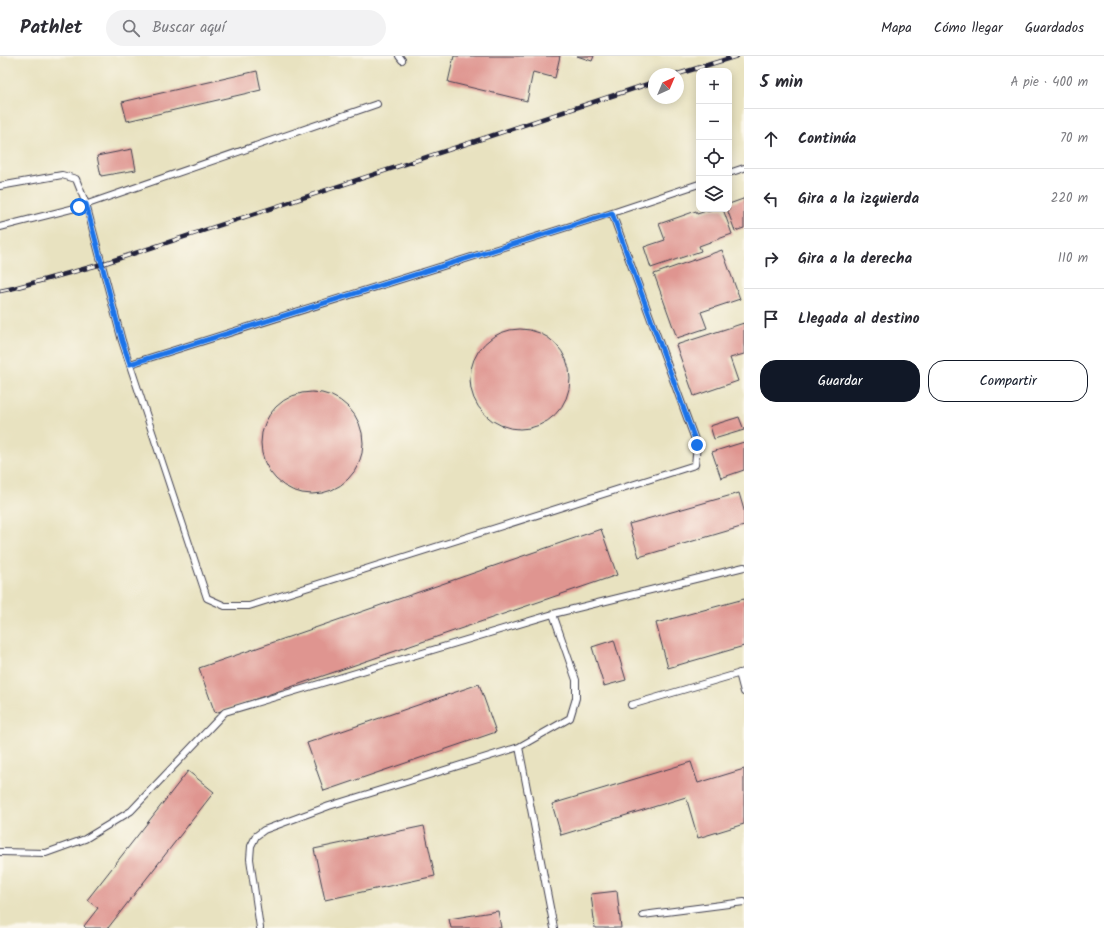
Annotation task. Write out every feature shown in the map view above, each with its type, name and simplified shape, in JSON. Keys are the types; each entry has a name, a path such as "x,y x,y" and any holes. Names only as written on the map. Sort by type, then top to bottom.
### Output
{"lane":[{"path":"0,227 86,204 377,104"},
{"path":"732,172 744,168"},
{"path":"0,186 62,175 76,179 86,204 122,341 207,598 224,606 249,606 694,466 697,445 612,213"},
{"path":"130,364 612,213 696,185"},
{"path":"0,852 46,853 85,840 131,811 225,712 553,614 744,567"},
{"path":"260,928 250,859 251,846 256,836 264,830 330,806 519,747 570,718 576,698 576,680 553,614"},
{"path":"631,705 742,672 744,692"},
{"path":"519,747 554,928"},
{"path":"643,914 744,902"}],"building":[{"path":"454,56 560,56 555,78 533,72 527,101 448,82"},
{"path":"577,56 594,56 592,61"},
{"path":"257,71 261,90 127,121 122,102"},
{"path":"132,149 136,170 101,176 97,156"},
{"path":"744,198 744,228 735,231 728,212 732,212 732,203"},
{"path":"696,211 697,214 703,212 724,212 732,234 699,246 701,251 651,268 644,247 665,240 659,224"},
{"path":"722,250 740,299 701,312 707,328 677,338 654,274"},
{"path":"744,323 744,354 730,358 738,381 694,396 676,345"},
{"path":"520,329 530,330 548,337 562,351 569,369 569,389 562,407 548,421 530,428 520,429 510,428 492,421 478,407 471,389 470,379 471,369 478,351 492,337 510,330"},
{"path":"312,392 332,396 340,400 348,407 355,415 359,423 363,443 359,463 355,471 348,479 340,486 332,490 312,494 292,490 284,486 276,479 269,471 265,463 261,443 265,423 269,415 276,407 284,400 292,396"},
{"path":"739,417 744,430 714,439 710,426"},
{"path":"744,442 744,470 721,478 712,452"},
{"path":"739,493 744,510 744,526 639,557 629,524"},
{"path":"601,529 617,575 215,713 199,668"},
{"path":"744,599 744,646 668,668 656,623"},
{"path":"614,640 626,680 604,686 592,647"},
{"path":"479,684 496,732 324,791 307,743"},
{"path":"691,762 698,783 744,769 744,824 698,838 686,797 561,835 552,804"},
{"path":"188,771 214,792 108,928 86,928 84,926 98,908 87,900"},
{"path":"424,826 435,876 325,900 314,849"},
{"path":"617,891 621,928 595,928 591,894"},
{"path":"498,911 501,928 451,928 449,919"}],"railway":[{"path":"684,72 737,56"},
{"path":"0,291 102,264 648,84"}],"route":[{"path":"79,207 86,204 122,341 130,364 612,213 697,445"}]}
